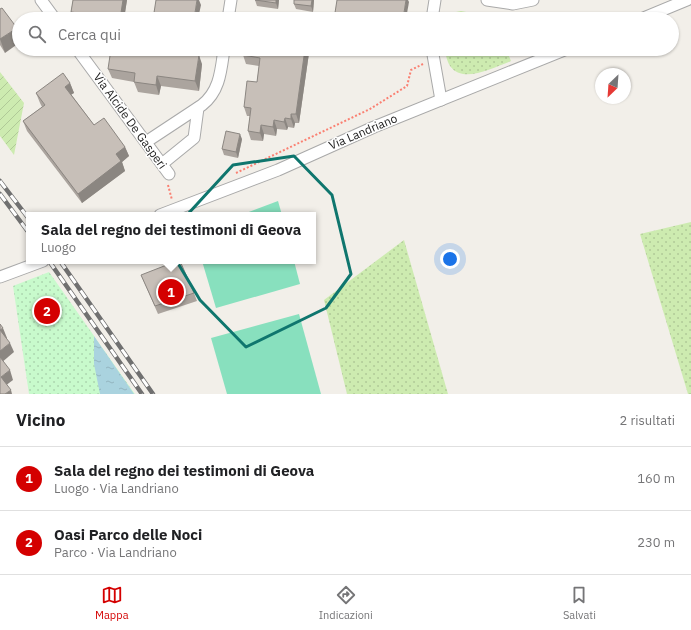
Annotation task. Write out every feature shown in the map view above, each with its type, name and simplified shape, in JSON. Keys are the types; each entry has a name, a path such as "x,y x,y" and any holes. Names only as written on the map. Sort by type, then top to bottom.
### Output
{"street":[{"path":"41,0 50,12"},
{"path":"229,12 231,0"},
{"path":"433,12 435,0"},
{"path":"487,0 518,4 533,0"},
{"path":"658,12 687,0"},
{"name":"Via Alcide De Gasperi","path":"82,56 169,174"},
{"path":"146,142 198,108 210,98 216,87 223,56"},
{"path":"432,56 441,100"},
{"name":"Via Landriano","path":"168,212 278,170 374,127 550,56"},
{"path":"162,164 194,138 198,108"},
{"path":"0,277 35,264"}],"path":[{"path":"229,176 370,109 407,86 411,70 429,56"},
{"path":"169,174 167,181 173,204"}],"highlighted area":[{"path":"294,156 332,195 351,274 326,308 246,347 200,300 164,240 233,165"}],"green space":[{"path":"447,56 509,56 511,61 491,69 470,74 461,74 454,70 448,62"},
{"path":"0,72 24,103 14,155 0,136"},
{"path":"278,201 281,212 249,212"},
{"path":"691,222 691,394 688,394 640,234"},
{"path":"404,240 448,394 347,394 324,300"},
{"path":"203,264 295,264 300,284 216,308"},
{"path":"49,272 135,394 29,394 13,286"},
{"path":"299,314 321,394 227,394 211,338"}],"water":[{"path":"94,336 134,394 100,394 94,364"}],"pier":[{"path":"93,334 96,334 136,394 135,394"}],"building":[{"path":"73,0 123,0 121,12 71,12"},
{"path":"156,0 197,0 195,12 154,12"},
{"path":"255,0 276,0 276,3"},
{"path":"294,0 312,0 311,6 294,4"},
{"path":"337,0 406,0 404,12 335,12"},
{"path":"2,8 12,21 12,31 0,39 0,9"},
{"path":"110,56 199,56 195,81 157,76 156,85 134,82 135,73 108,69"},
{"path":"249,56 304,56 296,114 291,114 291,119 285,118 284,122 274,120 273,127 261,125 260,133 248,131 251,108 244,107 247,81 257,82 260,58"},
{"path":"63,73 70,83 65,87 94,125 104,118 125,147 116,154 121,161 78,194 23,121 45,105 36,93"},
{"path":"226,131 240,134 236,152 222,149"},
{"path":"169,264 181,264 194,293 155,306 141,275"},
{"path":"0,330 10,343 0,351"},
{"path":"0,357 10,370 1,377 11,390 5,394 0,394"}],"railway":[{"path":"0,181 26,215"},
{"path":"0,194 26,229"},
{"path":"51,264 142,394"},
{"path":"62,264 153,394"}],"place":[{"name":"Sala del regno dei testimoni di Geova","path":"171,292"},
{"name":"Oasi Parco delle Noci","path":"47,311"}]}
